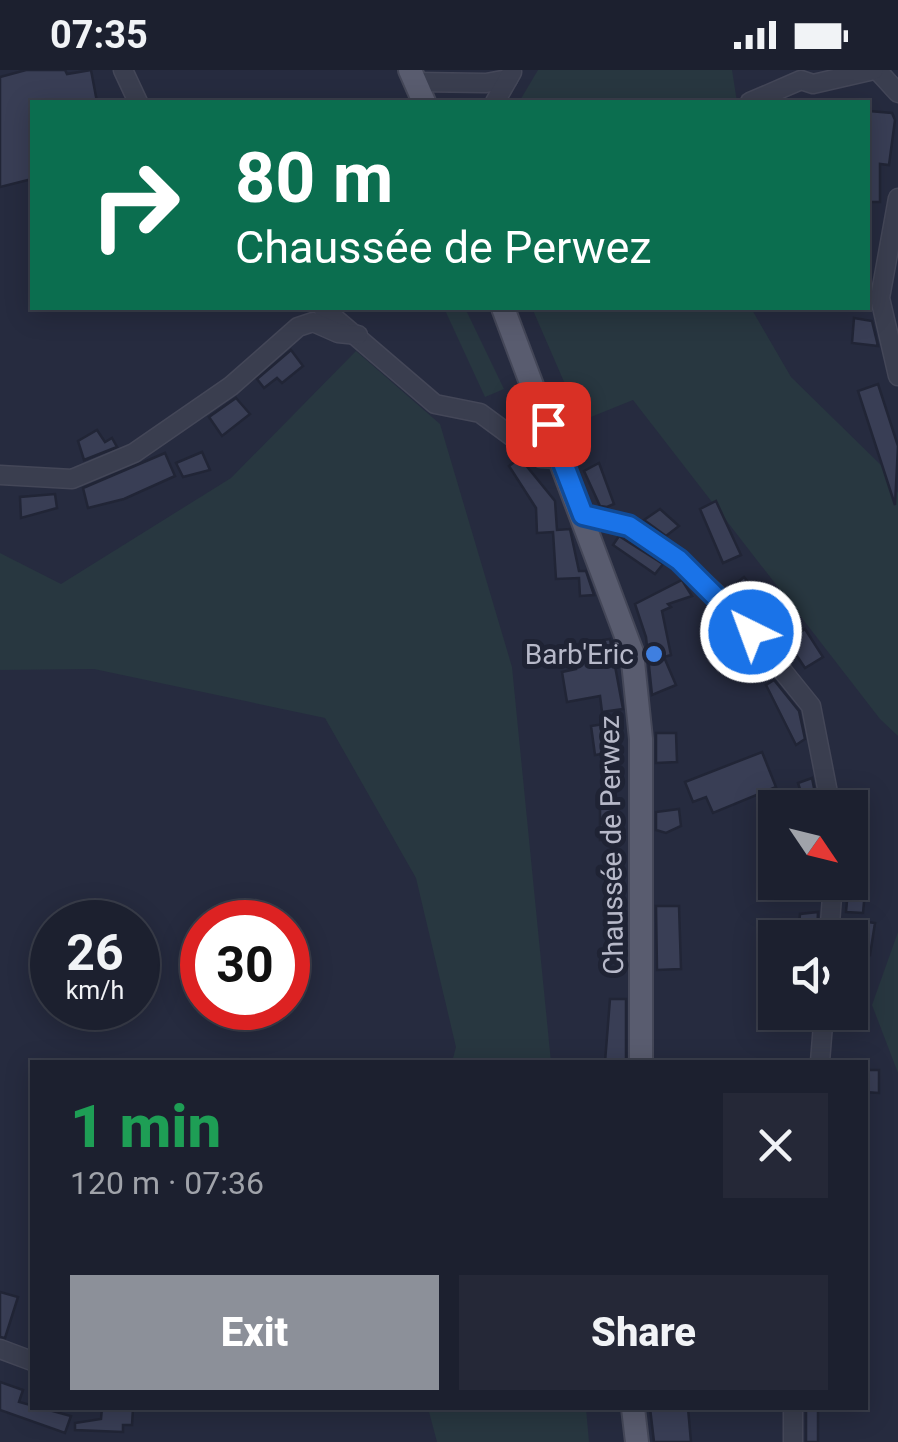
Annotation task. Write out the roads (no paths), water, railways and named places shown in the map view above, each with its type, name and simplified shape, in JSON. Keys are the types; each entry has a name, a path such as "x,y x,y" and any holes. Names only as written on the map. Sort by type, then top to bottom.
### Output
{"main road":[{"name":"Chaussée de Perwez","path":"504,310 618,605 632,652 638,695 641,1060"},
{"path":"633,1410 636,1442"}],"street":[{"path":"123,70 137,100"},
{"path":"755,100 801,80 814,84 876,70 898,92"},
{"path":"417,85 486,83 511,74"},
{"path":"496,100 511,74"},
{"path":"898,198 880,298 898,376"},
{"path":"326,310 435,404 480,413 541,458 561,459"},
{"path":"0,475 72,480 134,453 231,386 298,327 313,322 338,333 358,335"},
{"path":"583,515 629,526 679,560 731,607 810,706 827,790"},
{"path":"820,1060 823,1030"},
{"path":"0,1349 30,1360"},
{"path":"793,1442 794,1410"}],"place":[{"name":"Barb'Eric","path":"654,654"}]}
